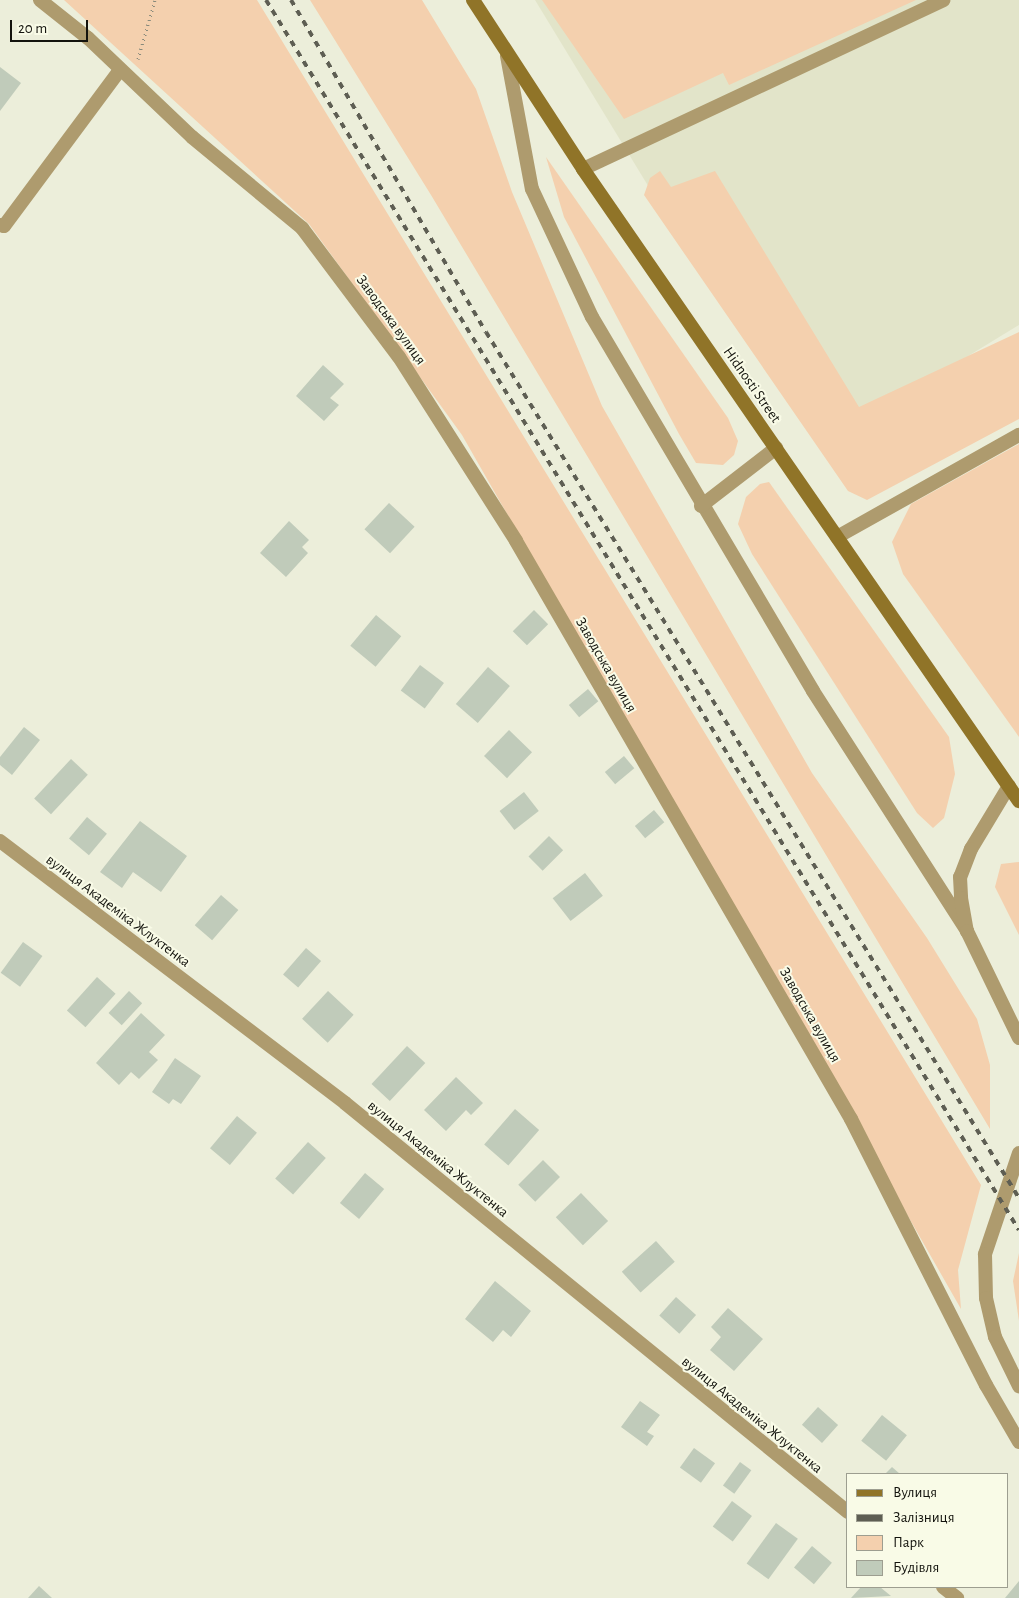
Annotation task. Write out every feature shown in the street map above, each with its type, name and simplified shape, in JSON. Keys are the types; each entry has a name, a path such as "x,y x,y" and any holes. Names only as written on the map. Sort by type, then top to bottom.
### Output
{"main road":[{"name":"Hidnosti Street","path":"473,0 507,56 583,169 1019,801"}],"street":[{"name":"Заводська вулиця","path":"40,0 88,38 124,76 302,228 399,356 516,541 851,1119 986,1385 1019,1442"},
{"path":"583,169 943,0"},
{"path":"507,56 532,189 592,317 701,506 813,692 967,931 1019,1038"},
{"path":"0,225 4,226 124,76"},
{"path":"837,537 1019,435"},
{"path":"701,506 776,448"},
{"path":"967,931 960,878 971,849 1009,786"},
{"name":"вулиця Академіка Жлуктенка","path":"0,842 344,1104 846,1510"},
{"path":"1019,1153 986,1254 986,1298 995,1337 1019,1386"},
{"path":"944,1588 957,1598"}],"path":[{"path":"124,76 146,40 155,0"}],"shaded area":[{"path":"535,0 1019,0 1019,325 852,427 664,212"}],"green space":[{"path":"64,0 257,0 981,1185 958,1270 961,1309 462,435 309,224"},
{"path":"310,0 422,0 476,89 512,192 602,406 812,773 927,938 977,1019 990,1065 990,1129 431,195"},
{"path":"542,0 916,0 729,85 723,73 624,119"},
{"path":"546,157 728,418 738,441 734,455 723,465 696,463 679,434 564,217"},
{"path":"660,171 671,187 715,171 859,407 1019,332 1019,419 867,500 848,491 644,195 650,178"},
{"path":"1019,444 1019,737 903,574 892,542 911,504"},
{"path":"769,482 949,737 955,774 944,818 933,828 917,813 752,554 738,524 746,497 760,484"},
{"path":"1019,862 1019,935 995,887 1001,864"},
{"path":"1019,1253 1019,1321 1013,1281"}],"building":[{"path":"0,67 21,83 0,111"},
{"path":"323,365 344,384 330,398 339,405 324,421 296,396"},
{"path":"389,503 415,527 390,553 364,529"},
{"path":"289,521 309,540 302,547 308,553 286,577 260,553"},
{"path":"534,610 548,624 527,645 513,631"},
{"path":"376,615 401,636 376,667 350,646"},
{"path":"420,665 444,683 425,709 401,691"},
{"path":"488,667 510,686 478,723 456,704"},
{"path":"588,689 598,701 579,717 569,705"},
{"path":"24,727 40,740 12,775 0,765 0,757"},
{"path":"509,730 532,752 507,778 484,756"},
{"path":"624,756 634,768 615,784 605,772"},
{"path":"71,759 88,775 51,814 34,798"},
{"path":"524,792 539,811 514,830 500,811"},
{"path":"654,810 664,822 645,838 635,826"},
{"path":"87,817 107,834 89,855 69,838"},
{"path":"140,821 187,856 161,892 133,872 122,888 100,872"},
{"path":"549,836 563,850 543,871 528,857"},
{"path":"585,873 603,896 571,921 553,898"},
{"path":"221,895 238,910 212,940 195,925"},
{"path":"23,942 42,956 20,987 1,973"},
{"path":"306,948 321,961 298,988 283,974"},
{"path":"97,977 116,994 85,1027 67,1010"},
{"path":"129,991 142,1003 122,1025 109,1013"},
{"path":"328,991 354,1015 328,1043 302,1019"},
{"path":"141,1013 165,1035 149,1052 158,1060 139,1079 131,1072 119,1085 96,1063"},
{"path":"407,1046 425,1063 390,1101 372,1084"},
{"path":"175,1058 201,1076 181,1104 173,1099 169,1104 152,1092"},
{"path":"456,1077 483,1103 471,1115 466,1110 446,1131 424,1110"},
{"path":"515,1109 539,1130 508,1165 484,1144"},
{"path":"237,1116 257,1133 230,1165 210,1148"},
{"path":"308,1142 326,1158 293,1194 275,1178"},
{"path":"543,1160 560,1177 535,1202 518,1185"},
{"path":"365,1173 384,1189 359,1219 340,1203"},
{"path":"581,1193 608,1221 583,1245 556,1217"},
{"path":"656,1241 675,1262 641,1293 622,1272"},
{"path":"495,1281 531,1311 511,1337 503,1330 493,1342 465,1319"},
{"path":"676,1297 696,1315 679,1334 659,1316"},
{"path":"728,1308 763,1339 734,1371 710,1350 721,1337 711,1327"},
{"path":"640,1401 660,1415 647,1432 654,1436 647,1446 621,1427"},
{"path":"818,1407 838,1425 822,1443 802,1425"},
{"path":"882,1415 907,1435 886,1461 861,1441"},
{"path":"694,1448 715,1463 701,1483 680,1467"},
{"path":"740,1462 751,1470 734,1494 723,1485"},
{"path":"892,1467 899,1473 886,1473"},
{"path":"732,1501 752,1516 733,1542 713,1527"},
{"path":"776,1523 798,1539 768,1579 747,1563"},
{"path":"812,1546 832,1563 814,1584 794,1567"},
{"path":"1019,1581 1019,1598 1005,1598"},
{"path":"39,1586 52,1598 28,1598"},
{"path":"860,1588 881,1588 891,1596 851,1598"}],"railway":[{"path":"266,0 1019,1230"},
{"path":"291,0 486,332 1019,1198"}]}
